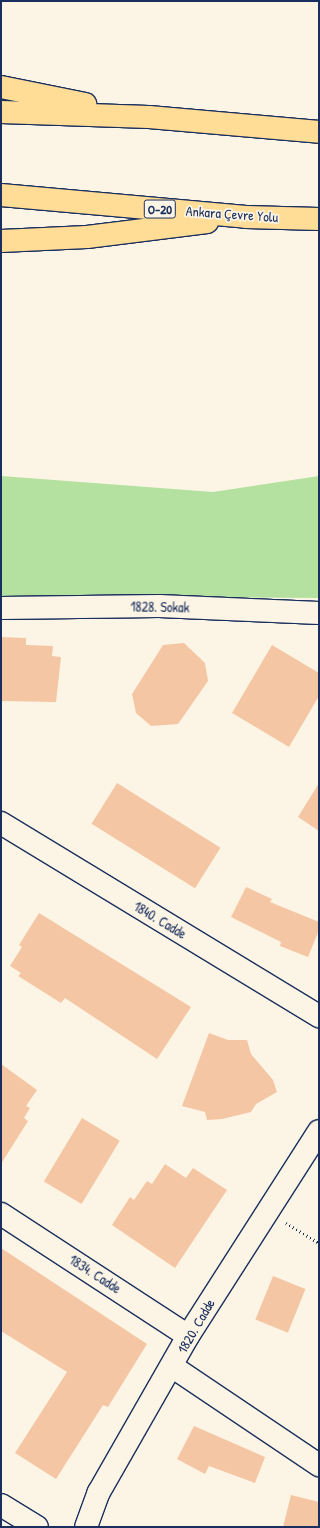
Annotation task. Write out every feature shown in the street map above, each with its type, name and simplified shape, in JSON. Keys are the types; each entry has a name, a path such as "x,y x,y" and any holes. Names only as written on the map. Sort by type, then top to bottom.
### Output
{"highway":[{"path":"1,87 149,117"},
{"path":"1,112 149,117 319,132"},
{"name":"Ankara Çevre Yolu","path":"1,195 246,217 319,219"},
{"path":"1,241 87,237 246,217"}],"street":[{"name":"1828. Sokak","path":"1,608 159,606 319,613"},
{"name":"1840. Cadde","path":"1,824 319,1016"},
{"name":"1820. Cadde","path":"86,1527 99,1492 173,1367 188,1336 319,1131"},
{"name":"1834. Cadde","path":"1,1214 188,1336"},
{"path":"173,1367 319,1465"},
{"path":"1,1505 37,1527"}],"path":[{"path":"267,1211 319,1243"}],"green space":[{"path":"1,476 213,492 319,476 319,598 1,596"}],"building":[{"path":"1,637 26,638 26,645 53,646 52,656 61,657 56,702 1,701"},
{"path":"184,643 205,663 208,681 178,724 151,726 136,713 132,694 163,645"},
{"path":"272,645 319,673 319,696 289,747 232,713"},
{"path":"117,783 220,848 195,888 92,824"},
{"path":"319,783 319,831 298,817"},
{"path":"246,887 272,899 270,902 319,922 319,930 308,957 280,946 281,942 231,917"},
{"path":"39,913 191,1007 157,1059 65,998 61,1003 18,976 21,973 10,966 22,947 19,945"},
{"path":"209,1033 228,1040 247,1040 251,1054 273,1080 277,1092 256,1104 251,1112 222,1119 207,1120 205,1112 182,1106"},
{"path":"1,1064 37,1090 26,1106 30,1108 24,1118 28,1121 1,1164"},
{"path":"82,1118 120,1141 82,1204 44,1181"},
{"path":"165,1164 186,1178 193,1168 227,1190 175,1268 112,1225 130,1197 134,1200 147,1181 152,1184"},
{"path":"1,1248 147,1344 108,1407 103,1405 56,1479 15,1453 67,1372 1,1331"},
{"path":"273,1276 305,1289 288,1333 255,1320"},
{"path":"194,1426 265,1457 255,1483 209,1466 205,1474 177,1459"},
{"path":"291,1495 319,1502 319,1527 283,1527"}]}
